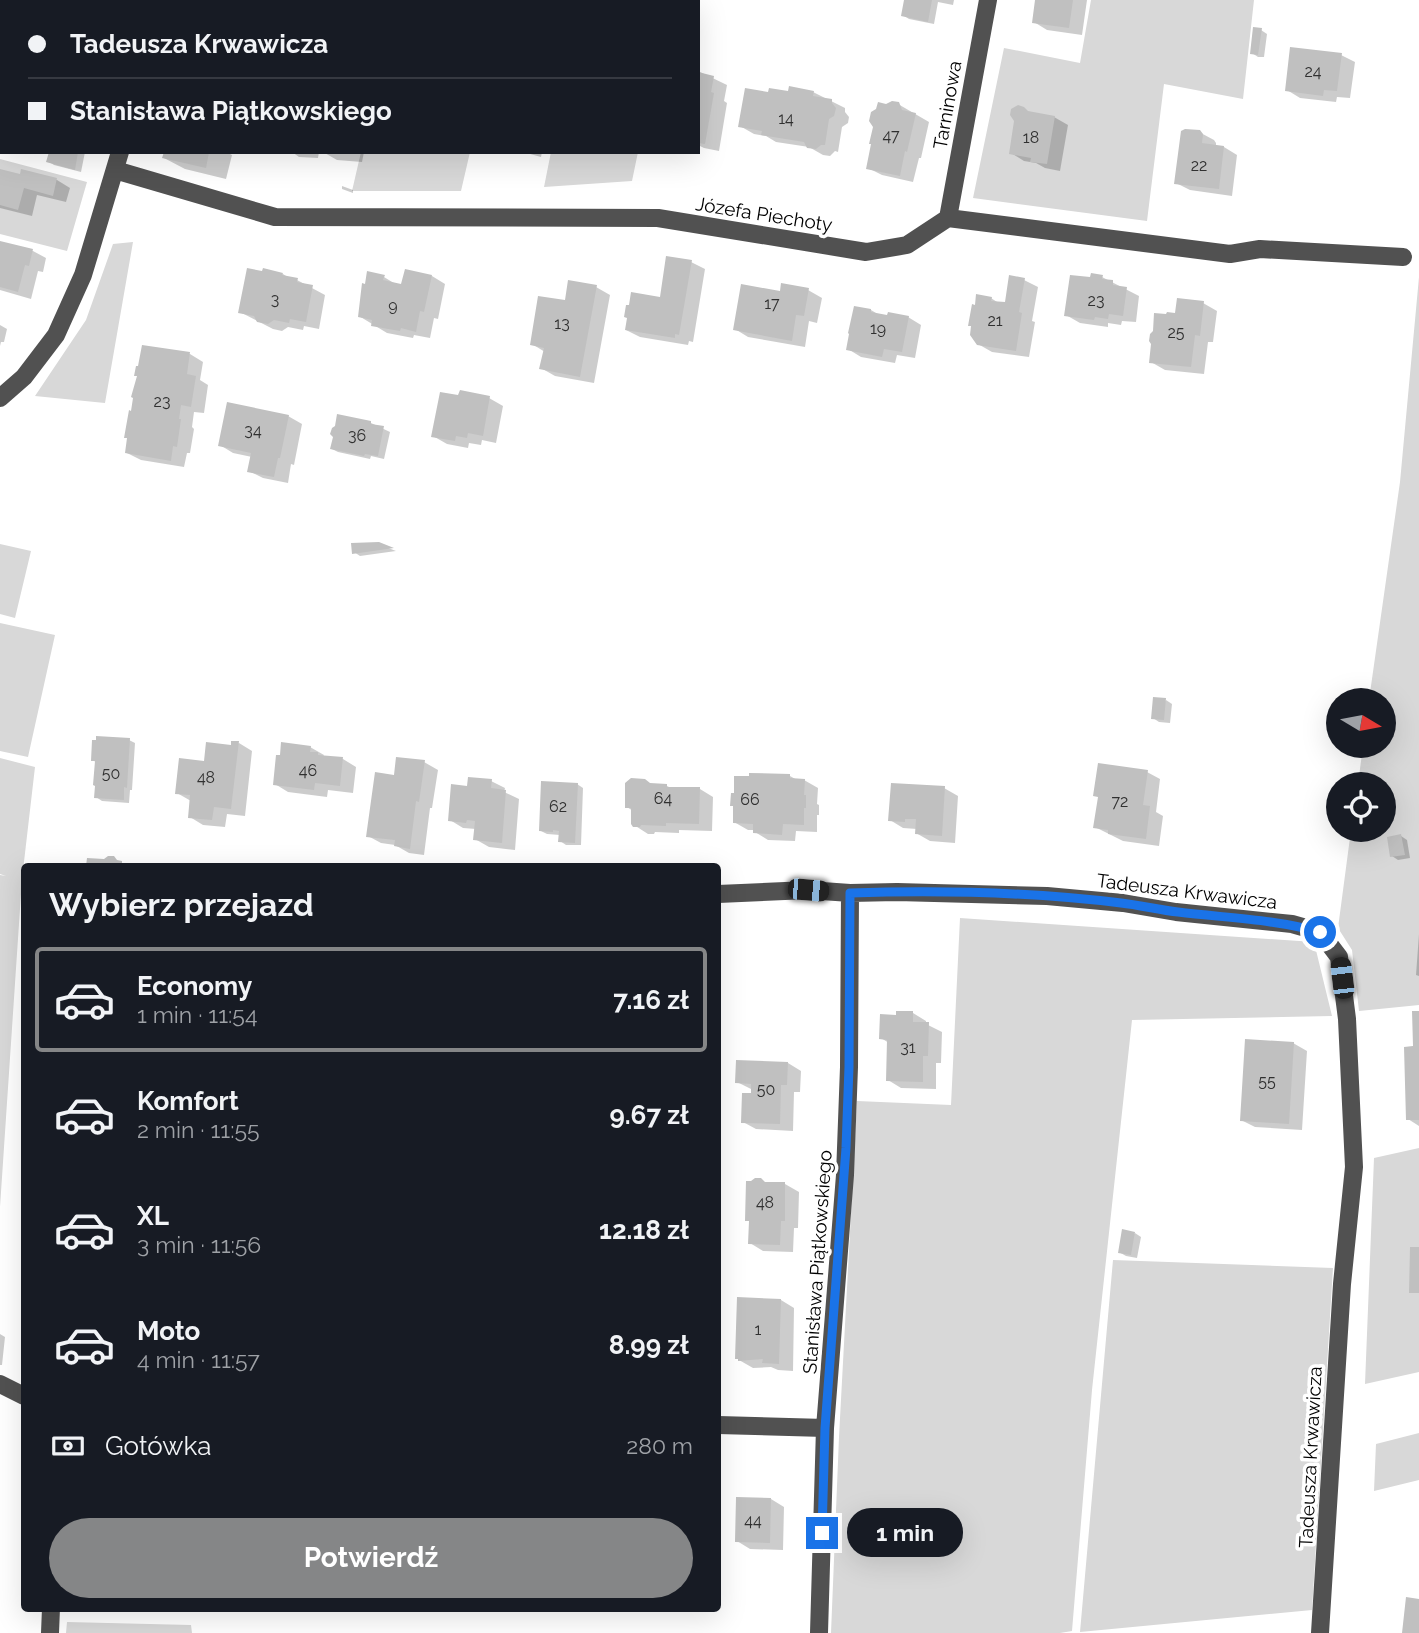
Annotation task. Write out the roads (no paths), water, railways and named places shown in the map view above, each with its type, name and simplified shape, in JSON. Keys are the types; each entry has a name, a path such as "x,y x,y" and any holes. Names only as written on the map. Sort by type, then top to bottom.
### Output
{"street":[{"name":"Tarninowa","path":"948,218 988,0"},
{"path":"0,398 24,377 56,335 83,275 119,154"},
{"name":"Józefa Piechoty","path":"115,170 275,217 658,218 866,252 907,245 948,218"},
{"path":"948,218 1230,254 1260,250 1403,257"},
{"name":"Tadeusza Krwawicza","path":"721,894 808,890 1047,896 1292,925 1320,932 1339,957 1347,1019 1354,1167 1342,1284 1320,1633"},
{"name":"Stanisława Piątkowskiego","path":"819,1633 825,1428 846,1162 850,893"},
{"path":"0,1384 21,1394"},
{"path":"721,1425 825,1428"},
{"path":"50,1633 51,1612"}]}
